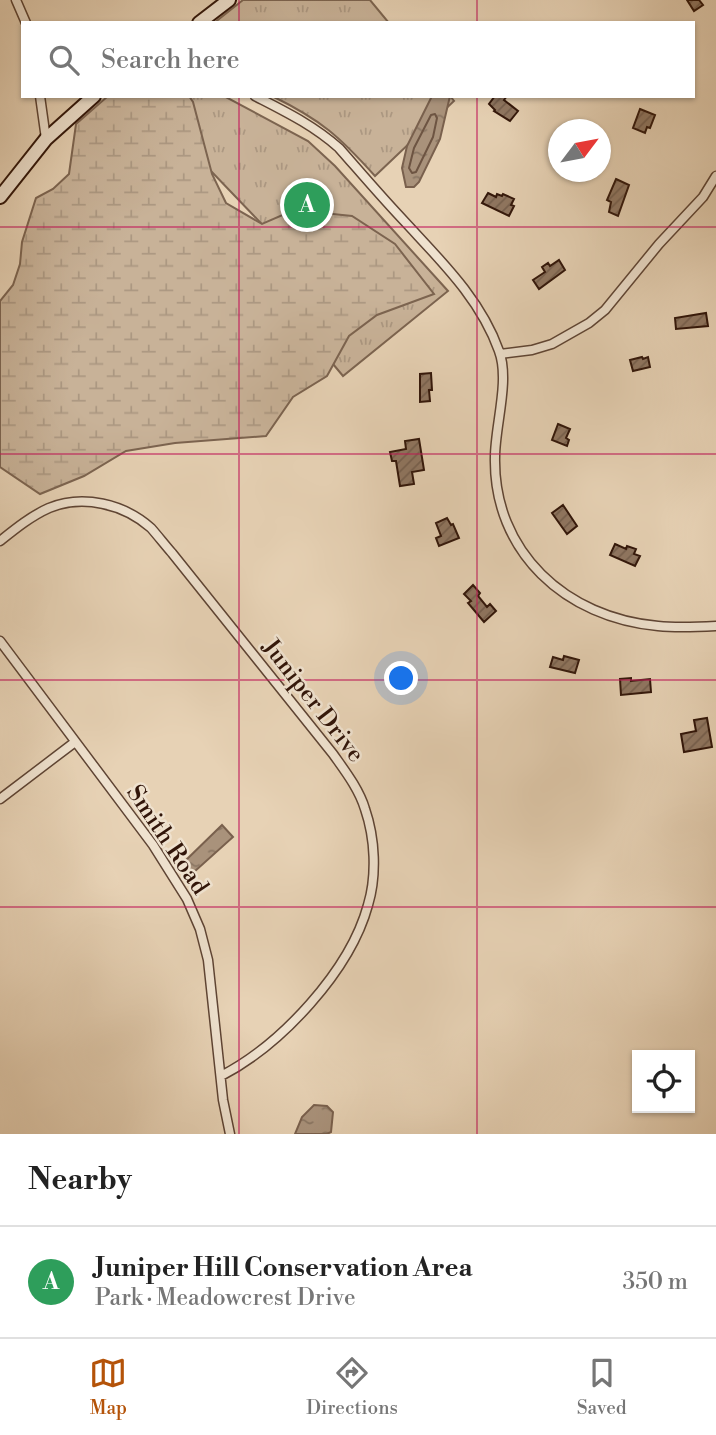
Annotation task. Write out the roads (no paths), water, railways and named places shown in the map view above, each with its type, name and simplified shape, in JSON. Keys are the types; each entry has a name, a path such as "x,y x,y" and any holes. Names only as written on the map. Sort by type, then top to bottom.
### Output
{"street":[{"path":"16,0 25,21"},
{"path":"203,21 229,0"},
{"path":"40,98 46,139"},
{"path":"0,197 46,139 92,98"},
{"path":"259,98 296,116 339,148 468,292 500,354 502,391 495,456 498,498 504,519 517,544 538,573 563,594 591,609 622,620 656,626 716,626"},
{"path":"500,354 532,350 552,344 597,317 703,197 716,176"},
{"name":"Juniper Drive","path":"0,541 32,517 72,502 94,502 114,507 151,528 333,754 352,780 365,809 372,840 373,873 369,904 357,934 323,988 303,1013 256,1055 221,1076"},
{"name":"Smith Road","path":"0,641 171,871 200,929 210,971 223,1100 230,1134"},
{"path":"0,799 75,742"}],"water":[{"path":"431,98 450,98 440,139 414,187 406,187 402,168 407,146"},
{"path":"222,825 233,837 194,872 183,863"},
{"path":"314,1105 327,1106 333,1112 331,1132 295,1134 302,1117"}],"place":[{"name":"Juniper Hill Conservation Area","path":"307,205"}]}
